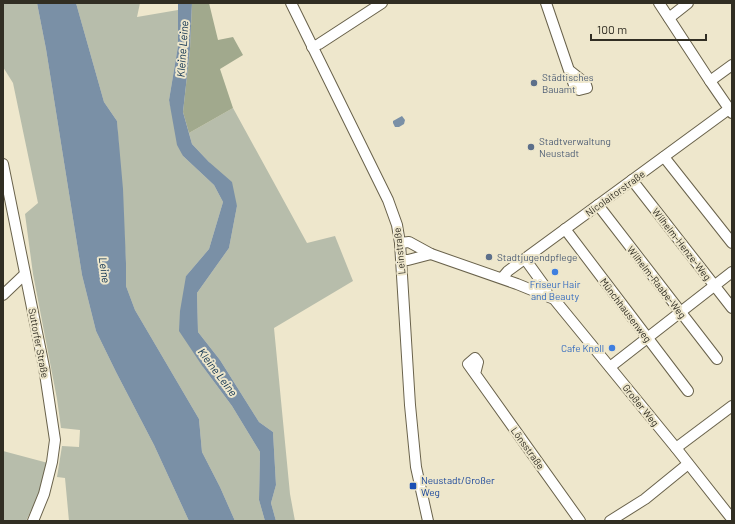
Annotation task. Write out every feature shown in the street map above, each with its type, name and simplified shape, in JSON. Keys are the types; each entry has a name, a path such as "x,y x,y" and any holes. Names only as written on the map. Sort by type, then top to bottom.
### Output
{"street":[{"name":"Leinstraße","path":"291,3 388,200 397,225 400,243 410,405 416,467 428,521"},
{"path":"312,47 382,3"},
{"path":"546,3 570,71"},
{"path":"659,3 730,111"},
{"path":"669,18 688,3"},
{"path":"710,81 732,65"},
{"name":"Nicolaitorstraße","path":"502,278 508,271 565,229 730,111"},
{"path":"664,157 732,243"},
{"name":"Suttorfer Straße","path":"3,164 44,367 55,440 52,462 44,494 33,521"},
{"name":"Wilhelm-Henze-Weg","path":"632,180 732,308"},
{"name":"Wilhelm-Raabe-Weg","path":"598,205 717,359"},
{"name":"Münchhausenweg","path":"565,229 688,391"},
{"name":"Großer Weg","path":"400,243 408,242 431,254 502,278 554,299 732,519"},
{"path":"401,260 408,260 431,254"},
{"name":"Großer Weg","path":"525,259 546,288 547,295"},
{"path":"610,367 732,272"},
{"path":"3,295 25,274"},
{"name":"Lönsstraße","path":"475,374 580,521"},
{"path":"676,448 732,406"},
{"path":"610,521 645,499 688,464"}],"green space":[{"path":"3,3 37,3 46,49 82,275 96,331 154,445 189,521 69,521 65,478 57,477 62,446 79,447 80,430 61,428 57,399 33,274 25,214 38,203 13,83 3,67"},
{"path":"76,3 140,3 137,17 178,10 178,46 169,100 183,156 214,185 223,202 209,249 186,276 203,367 232,406 260,452 259,500 265,521 235,521 202,452 199,419 135,310 126,286 126,263 117,121 104,102"},
{"path":"192,3 209,3 218,40 233,37 243,55 220,69 233,108 189,133 183,112 190,49"},
{"path":"233,108 307,243 335,236 353,281 274,328 290,494 295,521 276,521 271,503 276,485 273,432 259,422 220,360 198,332 197,293 229,248 237,206 209,162 192,144 189,133"},
{"path":"3,451 48,463 39,494 26,521 3,521"}],"water":[{"name":"Leine","path":"37,3 76,3 104,102 117,121 123,189 126,286 135,310 199,419 202,452 235,521 189,521 154,445 96,331 82,275 46,49"},
{"name":"Kleine Leine","path":"178,3 192,3 190,49 183,112 192,144 209,162 232,182 237,206 229,248 197,293 198,332 220,360 259,422 273,432 276,485 271,503 276,521 265,521 259,500 260,452 232,406 179,331 180,311 186,276 209,249 223,202 214,185 183,156 177,145 169,100 178,46"},
{"path":"402,116 405,120 404,124 399,127 395,127 393,121"}],"place":[{"name":"Städtisches Bauamt","path":"534,83"},
{"name":"Stadtverwaltung Neustadt","path":"531,147"},
{"name":"Stadtjugendpflege","path":"489,257"},
{"name":"Friseur Hair and Beauty","path":"555,272"},
{"name":"Cafe Knoll","path":"612,348"},
{"name":"Neustadt/Großer Weg","path":"413,486"}]}
